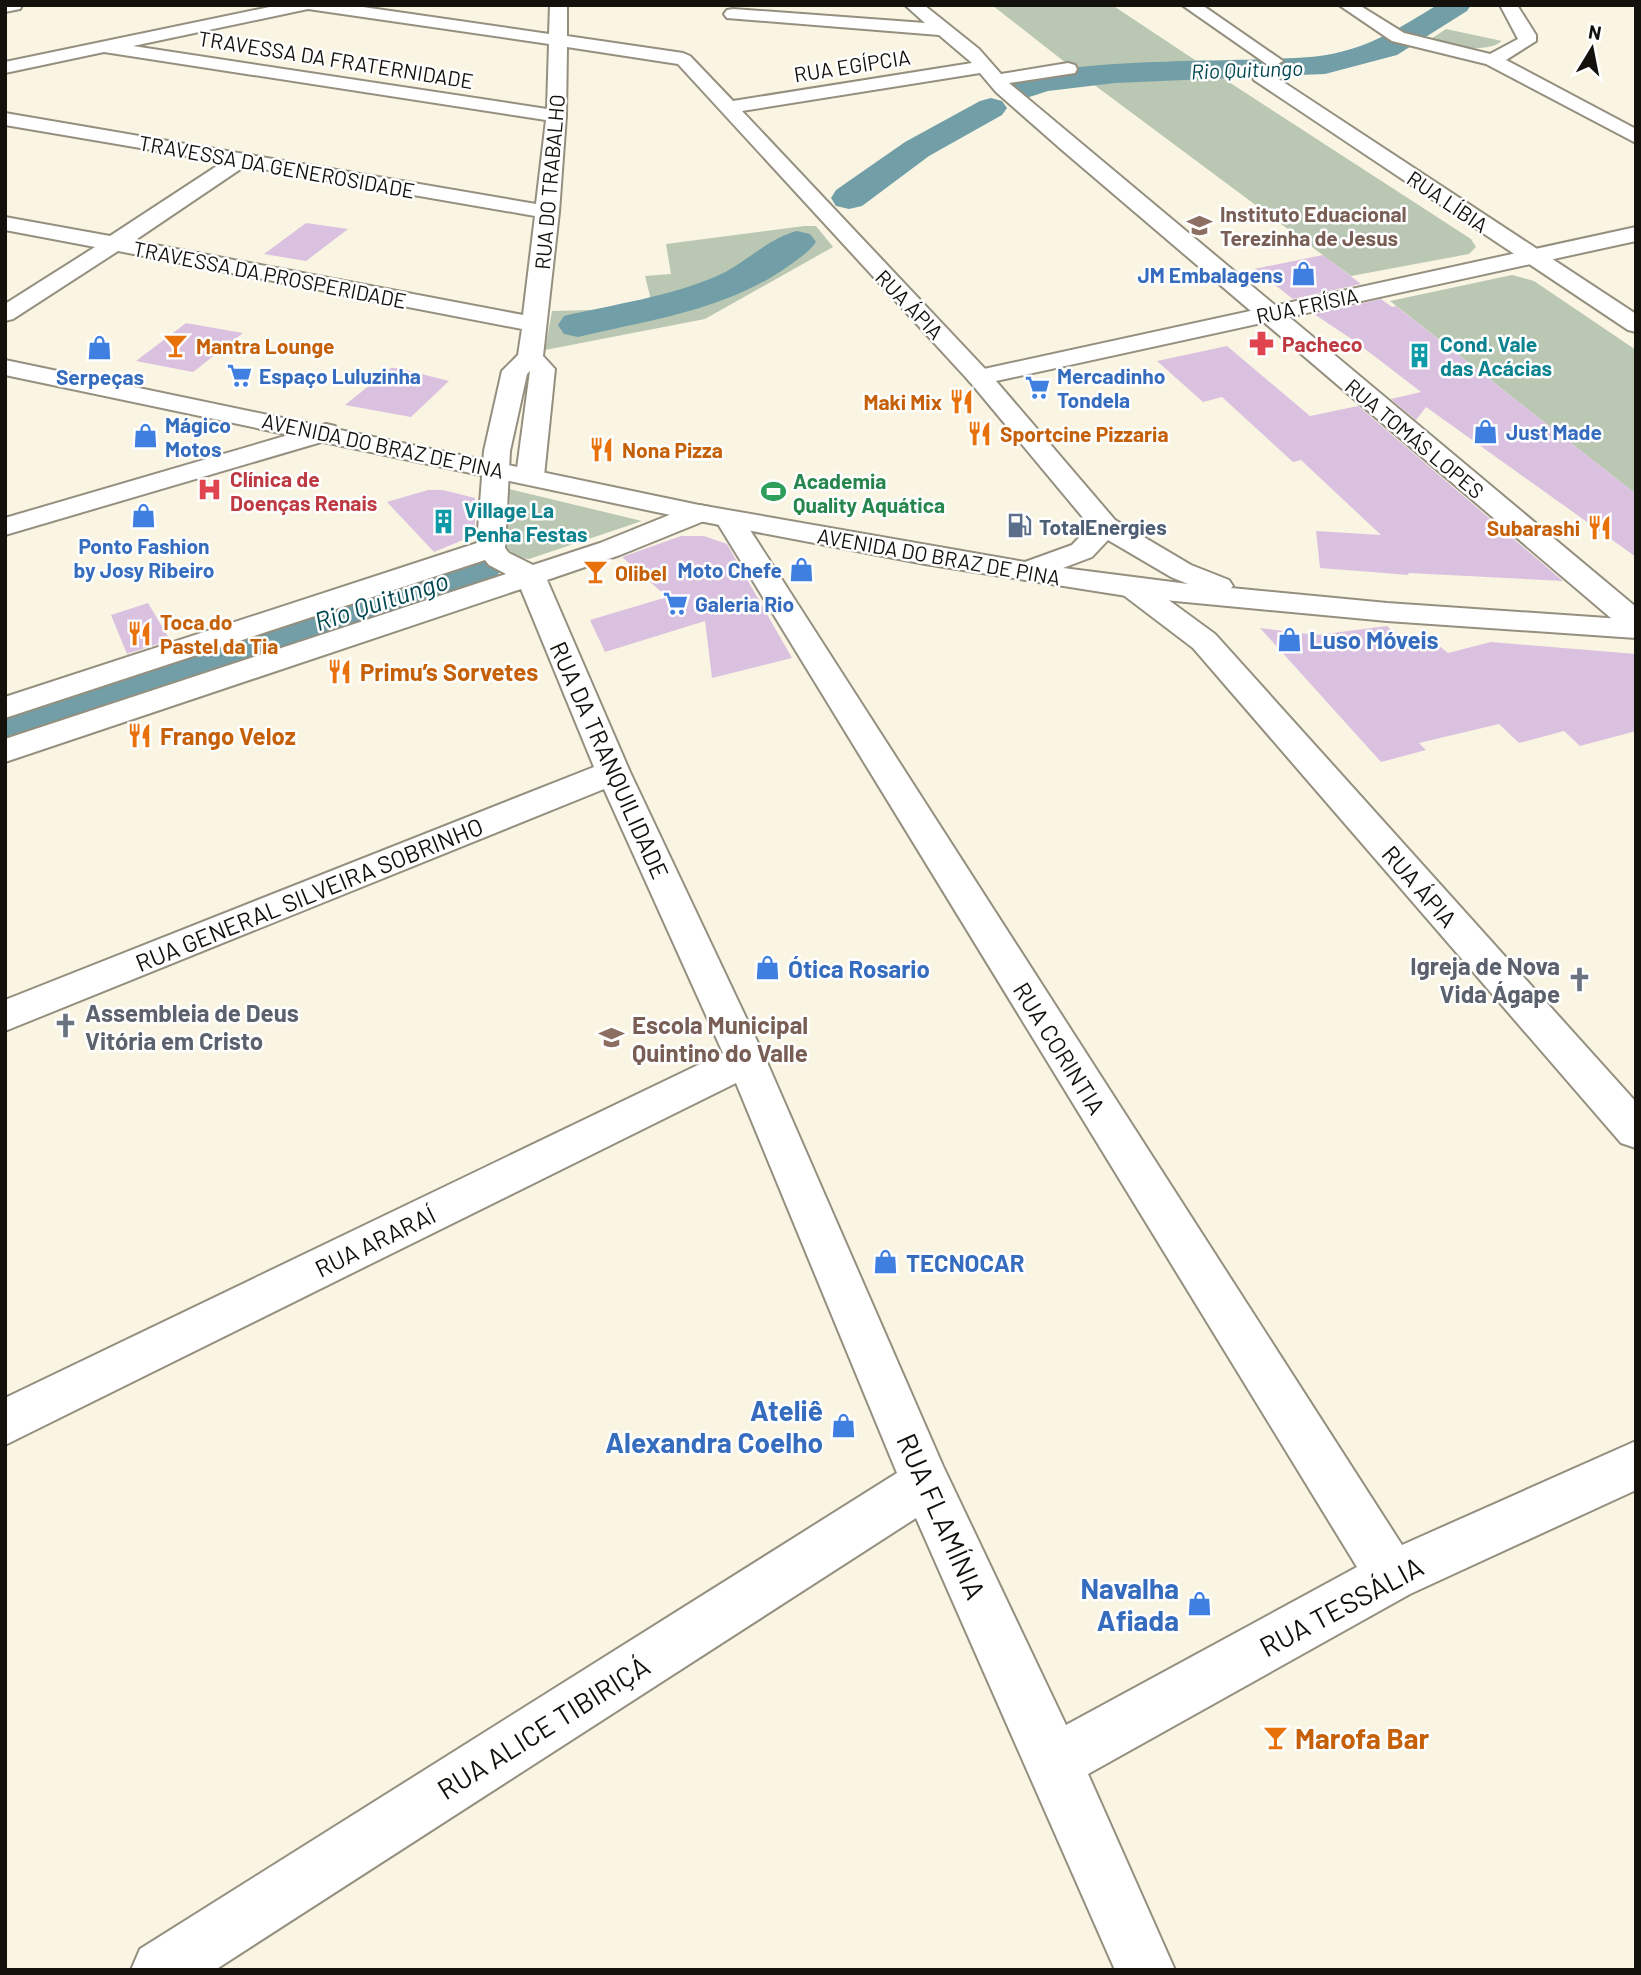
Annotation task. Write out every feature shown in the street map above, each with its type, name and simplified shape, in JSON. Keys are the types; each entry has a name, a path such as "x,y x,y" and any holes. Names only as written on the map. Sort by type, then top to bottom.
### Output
{"street":[{"path":"5,7 13,5"},
{"path":"5,68 305,5"},
{"name":"RUA ÁPIA","path":"311,5 670,54 684,60 979,377 1105,526 1181,571 1253,600"},
{"name":"RUA DO TRABALHO","path":"496,468 515,371 530,358 535,324 556,116 559,5"},
{"name":"RUA TOMÁS LOPES","path":"914,5 1267,314 1636,622"},
{"name":"RUA LÍBIA","path":"1190,5 1267,69 1531,257 1636,326"},
{"path":"1347,5 1398,37 1492,60 1636,137"},
{"path":"1492,60 1521,47 1527,41 1527,35 1508,5"},
{"path":"730,15 944,30"},
{"path":"1455,52 1521,47"},
{"name":"TRAVESSA DA FRATERNIDADE","path":"108,48 556,116"},
{"name":"RUA EGÍPCIA","path":"727,108 990,73 1068,69"},
{"name":"TRAVESSA DA GENEROSIDADE","path":"5,120 548,212"},
{"path":"5,314 92,261 111,244 241,160"},
{"name":"TRAVESSA DA PROSPERIDADE","path":"5,223 535,324"},
{"name":"RUA FRÍSIA","path":"979,377 1636,234"},
{"name":"RUA DO TRABALHO","path":"530,358 543,369 530,476"},
{"name":"AVENIDA DO BRAZ DE PINA","path":"10,370 326,432 714,516 1133,588 1387,612 1636,629"},
{"path":"5,527 326,432"},
{"path":"496,468 491,548 499,559 530,575"},
{"path":"5,751 714,516"},
{"name":"RUA CORINTIA","path":"714,516 1392,1576"},
{"path":"1028,571 1082,551 1105,526"},
{"path":"5,708 491,548"},
{"name":"RUA DA TRANQUILIDADE","path":"530,575 613,772 746,1060"},
{"name":"RUA ÁPIA","path":"1133,588 1205,641 1636,1131"},
{"path":"1205,641 1197,626 1202,604 1210,596"},
{"name":"RUA GENERAL SILVEIRA SOBRINHO","path":"5,1016 613,772"},
{"name":"RUA ARARAÍ","path":"5,1422 746,1060"},
{"name":"RUA FLAMÍNIA","path":"746,1060 926,1483 1054,1762 1145,1970"},
{"name":"RUA TESSÁLIA","path":"1054,1762 1392,1576 1636,1465"},
{"name":"RUA ALICE TIBIRIÇÁ","path":"188,1961 926,1483"}],"green space":[{"path":"992,5 1112,5 1204,66 1080,74"},
{"path":"1446,29 1502,41 1476,48 1428,41"},
{"path":"1215,73 1471,239 1476,247 1469,254 1351,276 1089,81"},
{"path":"816,226 833,247 705,319 545,350 552,311 628,309 652,304 645,276 671,274 666,244"},
{"path":"1512,275 1534,281 1636,350 1636,494 1390,301"},
{"path":"509,489 642,521 529,559 523,558 511,552 501,535 510,519"}],"building":[{"path":"306,223 348,229 306,261 264,254"},
{"name":"JM Embalagens","path":"1323,255 1361,284 1293,299 1254,269"},
{"path":"1381,299 1392,307 1396,306 1636,494 1636,557 1426,407 1416,420 1391,399 1421,392 1356,342 1314,314"},
{"path":"186,323 243,333 193,372 136,361"},
{"path":"1227,346 1310,416 1358,406 1563,581 1408,573 1409,575 1320,568 1316,531 1381,535 1301,460 1293,462 1222,397 1203,402 1157,361"},
{"path":"391,368 449,381 411,417 345,405"},
{"name":"Village La Penha Festas","path":"428,490 443,490 475,498 475,535 434,552 387,502"},
{"path":"681,536 704,536 727,544 792,658 712,678 705,621 605,652 590,620 667,597 622,557"},
{"path":"148,603 170,640 127,654 111,615"},
{"path":"1387,626 1403,640 1437,644 1448,653 1491,642 1636,654 1636,731 1580,746 1564,731 1519,743 1499,724 1419,743 1426,750 1381,762 1260,628 1317,635"}],"waterway":[{"name":"Rio Quitungo","path":"1023,89 1044,82 1115,74 1325,65 1386,49 1457,5"},
{"name":"Rio Quitungo","path":"849,198 917,149 991,108"},
{"name":"Rio Quitungo","path":"578,325 711,292 747,276 797,242"},
{"name":"Rio Quitungo","path":"5,725 478,568"}],"place":[{"name":"Instituto Eduacional Terezinha de Jesus","path":"1200,225"},
{"name":"JM Embalagens","path":"1303,274"},
{"name":"Pacheco","path":"1262,343"},
{"name":"Mantra Lounge","path":"176,345"},
{"name":"Serpeças","path":"100,347"},
{"name":"Cond. Vale das Acácias","path":"1420,355"},
{"name":"Espaço Luluzinha","path":"239,375"},
{"name":"Mercadinho Tondela","path":"1037,387"},
{"name":"Maki Mix","path":"962,401"},
{"name":"Just Made","path":"1486,431"},
{"name":"Sportcine Pizzaria","path":"980,433"},
{"name":"Mágico Motos","path":"145,436"},
{"name":"Nona Pizza","path":"602,449"},
{"name":"Clínica de Doenças Renais","path":"210,490"},
{"name":"Academia Quality Aquática","path":"773,492"},
{"name":"Ponto Fashion by Josy Ribeiro","path":"144,516"},
{"name":"Village La Penha Festas","path":"444,521"},
{"name":"TotalEnergies","path":"1019,526"},
{"name":"Subarashi","path":"1600,527"},
{"name":"Moto Chefe","path":"802,569"},
{"name":"Olibel","path":"595,572"},
{"name":"Galeria Rio","path":"675,603"},
{"name":"Toca do Pastel da Tia","path":"140,633"},
{"name":"Luso Móveis","path":"1289,639"},
{"name":"Primu’s Sorvetes","path":"340,671"},
{"name":"Frango Veloz","path":"140,735"},
{"name":"Ótica Rosario","path":"768,968"},
{"name":"Igreja de Nova Vida Ágape","path":"1580,979"},
{"name":"Assembleia de Deus Vitória em Cristo","path":"65,1026"},
{"name":"Escola Municipal Quintino do Valle","path":"612,1038"},
{"name":"TECNOCAR","path":"886,1262"},
{"name":"Ateliê Alexandra Coelho","path":"843,1426"},
{"name":"Navalha Afiada","path":"1199,1604"},
{"name":"Marofa Bar","path":"1275,1738"}]}
